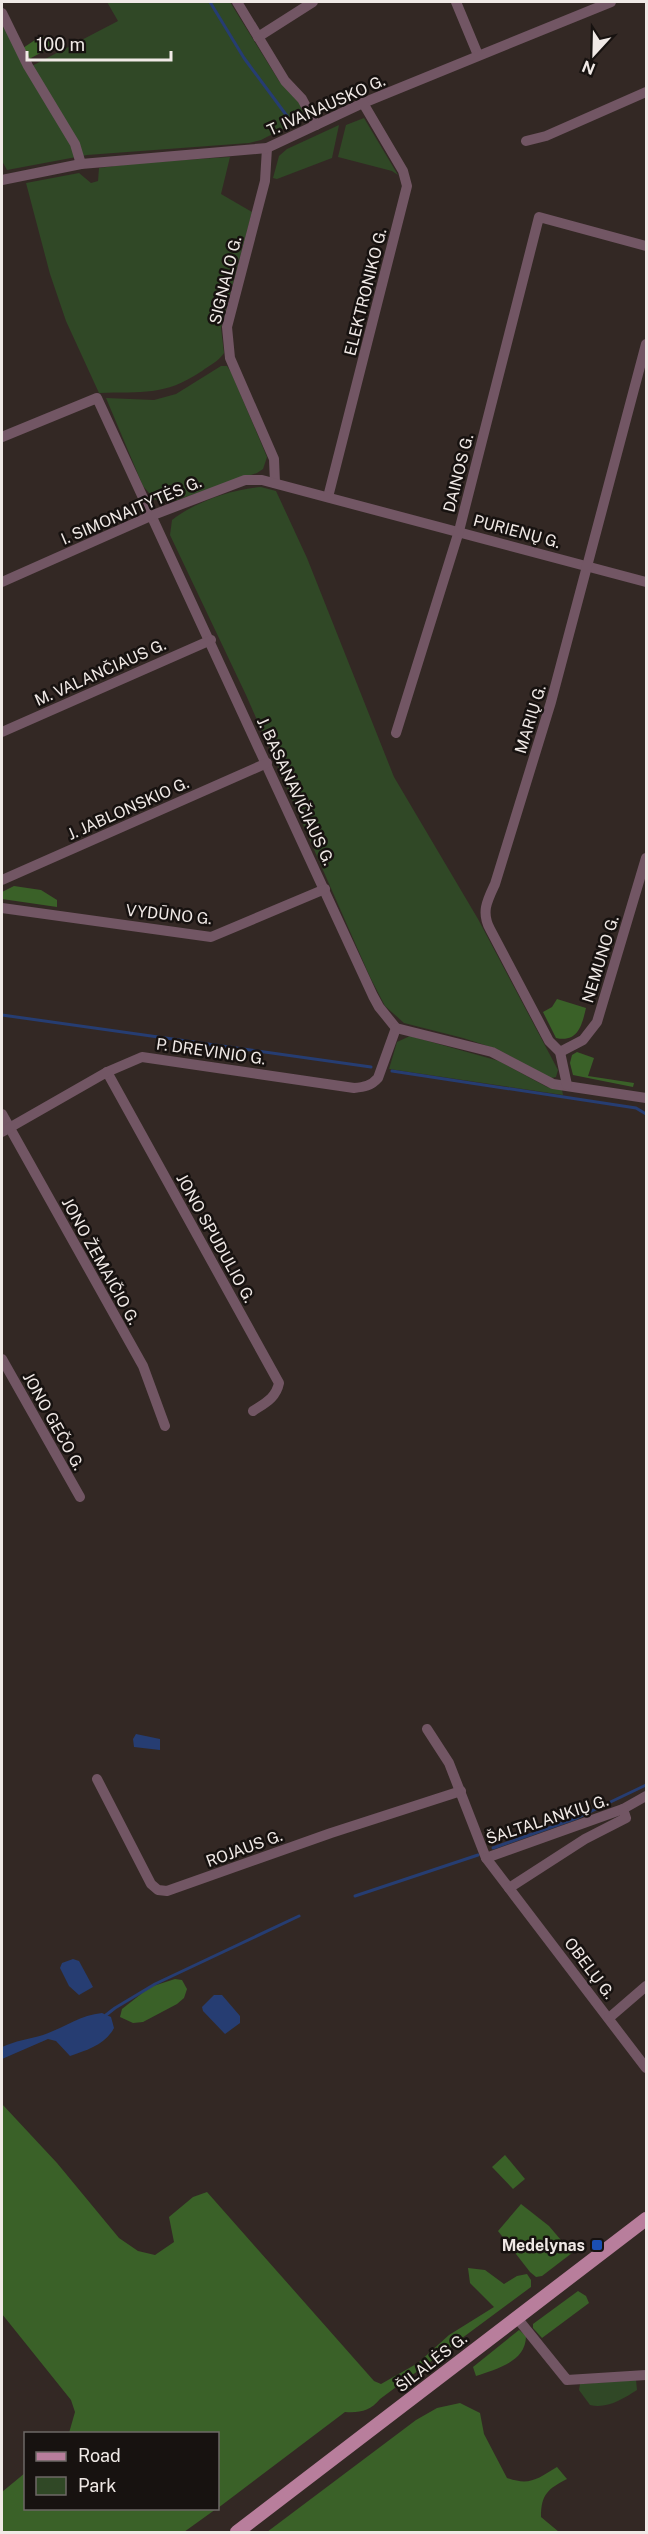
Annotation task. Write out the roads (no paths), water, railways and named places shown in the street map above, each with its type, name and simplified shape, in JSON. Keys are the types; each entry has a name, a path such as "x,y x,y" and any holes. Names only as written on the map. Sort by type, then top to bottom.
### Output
{"main road":[{"name":"ŠILALĖS G.","path":"237,2532 646,2219"}],"street":[{"path":"237,2 285,81 302,99 316,125"},
{"path":"258,37 313,2"},
{"path":"456,2 478,55"},
{"name":"T. IVANAUSKO G.","path":"2,180 81,164 267,148 363,103 611,2"},
{"path":"2,13 28,66 75,144 81,164"},
{"path":"526,141 546,136 646,92"},
{"name":"ELEKTRONIKO G.","path":"328,497 407,186 403,171 363,103"},
{"name":"SIGNALO G.","path":"267,148 265,181 227,327 227,343 230,358 274,459 275,483"},
{"name":"DAINOS G.","path":"396,733 459,531 539,218 646,246"},
{"name":"MARIŲ G.","path":"567,1085 560,1052 549,1041 484,918 485,907 495,884 551,702 646,344"},
{"name":"J. BASANAVIČIAUS G.","path":"2,438 97,399 211,640 379,1007 396,1028"},
{"name":"I. SIMONAITYTĖS G.","path":"2,582 153,515 245,480 275,483"},
{"name":"PURIENŲ G.","path":"275,483 646,582"},
{"name":"M. VALANČIAUS G.","path":"2,732 211,640"},
{"name":"J. JABLONSKIO G.","path":"2,880 267,763"},
{"name":"NEMUNO G.","path":"560,1052 583,1040 597,1022 646,858"},
{"name":"VYDŪNO G.","path":"2,908 211,937 325,889"},
{"path":"396,1028 492,1052 541,1079 646,1098"},
{"name":"P. DREVINIO G.","path":"6,1130 107,1072 132,1060 154,1057 354,1088 363,1087 372,1084 378,1078 396,1028"},
{"name":"JONO SPUDULIO G.","path":"107,1072 279,1383 278,1392 253,1411"},
{"name":"JONO ŽEMAIČIO G.","path":"2,1114 6,1130 143,1366 165,1426"},
{"name":"JONO GEČO G.","path":"2,1359 80,1497"},
{"name":"ŠALTALANKIŲ G.","path":"427,1729 449,1763 486,1858 623,1809 646,1797"},
{"name":"ROJAUS G.","path":"97,1779 151,1884 158,1890 167,1891 461,1791"},
{"path":"509,1888 585,1839 626,1818 623,1809"},
{"name":"OBELŲ G.","path":"486,1858 646,2068"},
{"path":"609,2018 646,1986"},
{"path":"517,2318 567,2380 646,2375"}],"water":[{"path":"136,1734 160,1739 160,1750 134,1747 133,1739"},
{"path":"73,1959 79,1961 93,1987 79,1995 69,1986 60,1968 62,1963"},
{"path":"214,1995 222,1995 240,2016 240,2023 225,2034 203,2011 202,2007"},
{"path":"102,2013 111,2017 114,2028 106,2039 89,2049 70,2056 56,2041 48,2039 2,2059 2,2047 43,2035 86,2016"}],"waterway":[{"path":"210,2 244,58 287,116"},
{"path":"2,1015 371,1067"},
{"path":"392,1071 636,1108 646,1114"},
{"path":"493,1848 577,1818 646,1785"},
{"path":"355,1896 478,1855"},
{"path":"106,2015 155,1984 299,1916"}],"place":[{"name":"Medelynas","path":"597,2245"}]}
